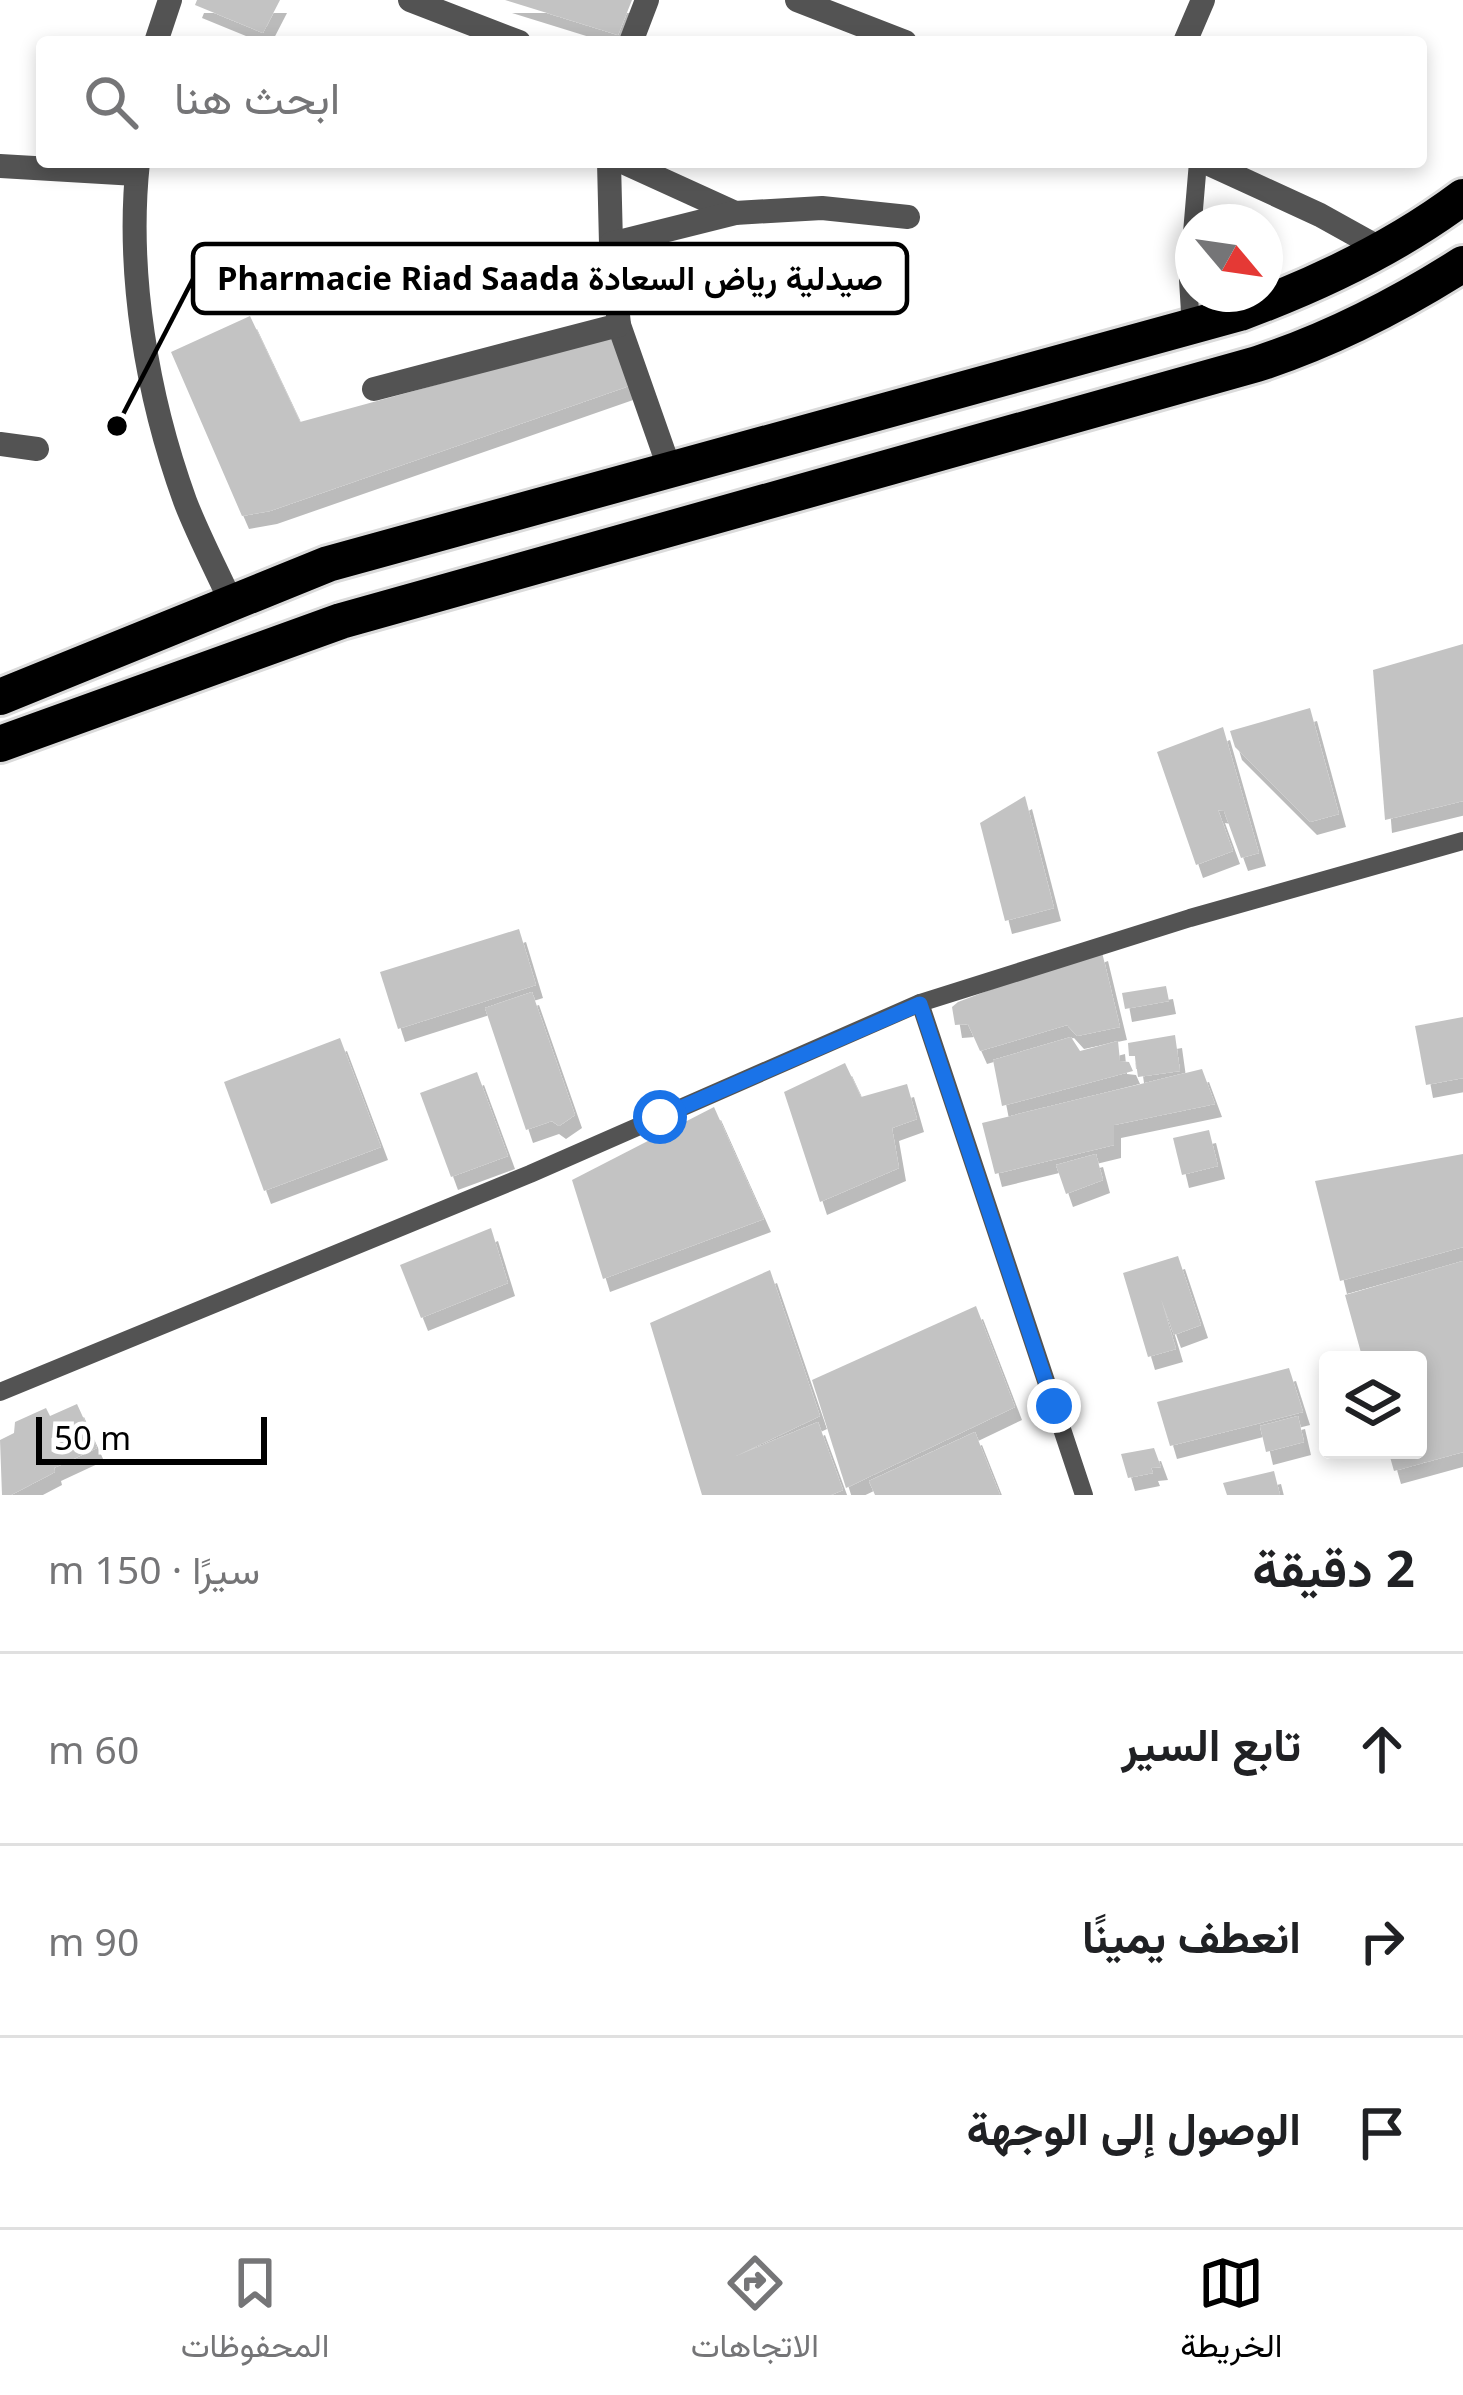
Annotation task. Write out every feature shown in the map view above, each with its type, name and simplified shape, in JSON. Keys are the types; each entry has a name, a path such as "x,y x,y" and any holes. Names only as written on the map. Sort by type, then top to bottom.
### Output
{"highway":[{"path":"0,697 328,564 1191,328 1298,292 1383,250 1463,197"},
{"path":"0,744 340,620 1318,344 1408,299 1463,264"}],"street":[{"path":"157,36 170,0"},
{"path":"410,0 503,36"},
{"path":"633,36 647,0"},
{"path":"1188,36 1203,0"},
{"path":"814,3 891,36"},
{"path":"0,166 36,167"},
{"path":"137,168 137,285 154,395 185,501 231,602"},
{"path":"609,168 620,325 670,470"},
{"path":"636,168 735,213"},
{"path":"1216,168 1320,214 1383,250"},
{"path":"611,244 735,213 822,208 908,217"},
{"path":"374,389 620,325"},
{"path":"0,444 37,449"}],"lane":[{"path":"1191,328 1188,280 1201,168"},
{"path":"0,1392 530,1174 920,1004 1190,918 1463,841"},
{"path":"920,1004 1084,1495"}],"building":[{"path":"197,0 280,0 263,33 195,5"},
{"path":"505,0 632,0 618,35"},
{"path":"250,316 300,422 612,337 629,386 270,511 242,516 171,352"},
{"path":"1463,644 1463,801 1385,820 1373,670"},
{"path":"1310,708 1339,814 1310,822 1235,747 1230,731"},
{"path":"1223,727 1259,853 1241,858 1224,811 1218,810 1233,851 1196,865 1157,752"},
{"path":"1025,796 1054,908 1005,921 980,823"},
{"path":"519,929 536,985 398,1029 380,972"},
{"path":"1101,948 1120,1027 1077,1036 1067,1025 980,1051 968,1024 955,1025 952,1007 958,1002"},
{"path":"1166,986 1169,1001 1125,1009 1122,993"},
{"path":"532,992 575,1115 559,1126 552,1121 526,1130 485,1008"},
{"path":"1463,1017 1463,1078 1426,1085 1415,1026"},
{"path":"1175,1035 1180,1071 1138,1077 1128,1043"},
{"path":"1071,1037 1080,1051 1118,1041 1120,1061 1129,1062 1133,1071 1002,1106 993,1060"},
{"path":"340,1038 381,1147 264,1191 224,1082"},
{"path":"845,1063 861,1097 907,1084 917,1119 892,1128 899,1168 820,1202 784,1092"},
{"path":"1202,1069 1215,1104 1114,1125 1114,1145 995,1174 982,1123"},
{"path":"477,1072 508,1156 451,1177 420,1093"},
{"path":"714,1107 764,1219 603,1279 572,1180"},
{"path":"1209,1130 1218,1166 1182,1175 1173,1138"},
{"path":"1096,1154 1103,1180 1066,1194 1056,1165"},
{"path":"1463,1154 1463,1247 1340,1281 1315,1181"},
{"path":"491,1228 508,1283 421,1318 400,1265"},
{"path":"1178,1256 1201,1325 1174,1335 1161,1299 1176,1349 1148,1357 1123,1273"},
{"path":"1463,1261 1463,1452 1394,1471 1391,1459 1427,1459 1427,1351 1361,1351 1345,1295"},
{"path":"770,1270 820,1416 736,1456 818,1422 843,1490 831,1495 702,1495 650,1323"},
{"path":"976,1306 1015,1407 846,1488 812,1380"},
{"path":"1289,1368 1303,1412 1170,1446 1157,1402"},
{"path":"77,1404 97,1448 11,1495 2,1495 0,1440 14,1433 15,1422 46,1408 50,1416"},
{"path":"1298,1416 1304,1442 1266,1452 1260,1426"},
{"path":"975,1432 1000,1495 875,1495 869,1481"},
{"path":"1154,1448 1161,1467 1128,1478 1121,1454"},
{"path":"1274,1471 1280,1495 1227,1495 1223,1483"}],"place":[{"name":"Pharmacie Riad Saada صيدلية رياض السعادة","path":"117,426"}],"route":[{"path":"660,1117 920,1004 1054,1406"}]}
